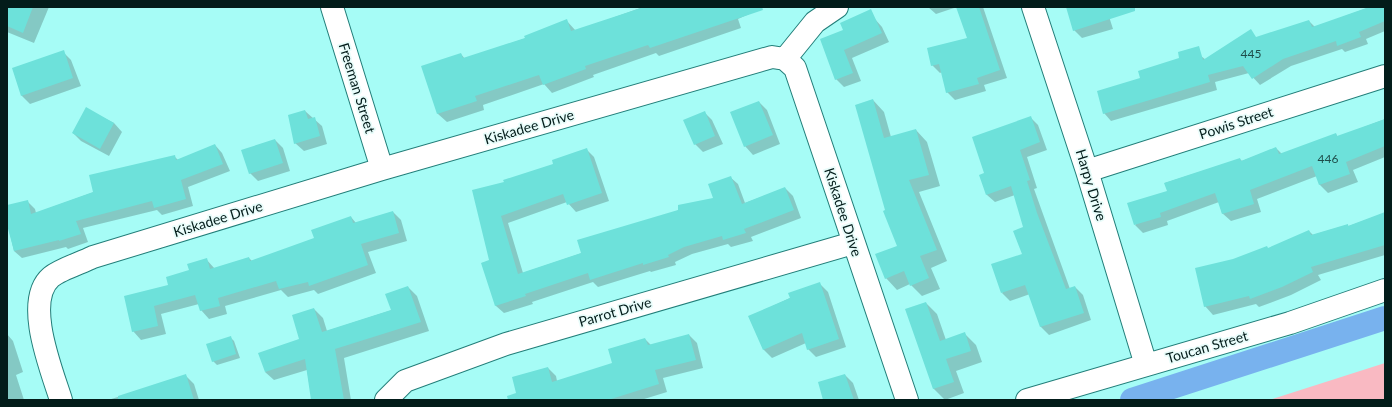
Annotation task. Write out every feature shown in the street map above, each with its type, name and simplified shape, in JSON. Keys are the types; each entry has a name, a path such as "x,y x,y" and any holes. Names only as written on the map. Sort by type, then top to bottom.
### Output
{"street":[{"name":"Freeman Street","path":"332,7 382,169"},
{"path":"785,59 815,22 836,7"},
{"name":"Harpy Drive","path":"1033,7 1087,171 1146,365"},
{"name":"Kiskadee Drive","path":"61,400 44,344 38,309 42,291 51,277 93,257 382,169 772,57 785,59 795,68 907,400"},
{"name":"Powis Street","path":"1087,171 1385,76"},
{"name":"Parrot Drive","path":"386,400 405,381 506,344 853,243"},
{"name":"Toucan Street","path":"1027,400 1290,323 1385,290"}],"shaded area":[{"path":"1385,363 1385,400 1269,400"}],"building":[{"path":"7,7 33,7 23,33 7,26"},
{"path":"644,7 762,7 763,10 650,48 648,45 585,66 586,69 543,85 539,75 475,96 477,101 437,114 421,66 461,53 463,58 525,38 524,36 567,19 571,31"},
{"path":"956,7 979,7 1000,70 977,78 979,84 946,93 939,64 931,66 927,48 967,38"},
{"path":"1066,7 1135,7 1135,11 1073,31"},
{"path":"1369,7 1385,7 1385,21 1359,32 1361,37 1337,46 1336,41 1283,59 1252,79 1243,66 1208,75 1210,82 1103,114 1097,91 1140,78 1138,71 1179,58 1178,52 1199,46 1203,60 1251,29 1256,37 1309,20 1312,27"},
{"path":"871,9 882,33 844,50 853,73 835,80 820,39 843,30 840,23"},
{"path":"64,50 73,78 21,96 12,68"},
{"path":"873,99 884,138 916,129 929,175 909,180 937,250 920,256 929,278 910,286 904,271 885,279 875,254 897,246 883,211 885,210 855,105"},
{"path":"759,101 773,135 744,147 730,112"},
{"path":"86,107 114,123 100,149 72,133"},
{"path":"305,110 308,119 315,117 320,136 294,144 288,115"},
{"path":"705,111 715,136 694,145 683,120"},
{"path":"1031,116 1040,142 1020,150 1030,180 1027,181 1037,213 1066,289 1075,286 1084,313 1040,327 1025,285 1001,293 991,264 1022,254 1013,231 1023,227 1011,186 986,195 979,175 984,173 972,137"},
{"path":"1385,119 1385,146 1346,162 1350,174 1319,185 1312,166 1250,190 1254,204 1222,214 1215,193 1160,213 1161,217 1134,225 1127,203 1167,191 1164,183 1240,158 1241,161 1276,147 1279,154 1336,133 1337,136"},
{"path":"275,139 283,163 249,174 241,150"},
{"path":"215,144 223,164 181,180 186,199 154,208 152,201 76,221 81,234 59,241 14,251 7,225 7,205 28,200 31,214 93,192 89,175 175,155 176,160"},
{"path":"587,148 602,193 567,205 563,194 501,216 518,274 581,253 577,240 678,210 678,205 713,198 708,184 731,176 742,204 785,187 794,210 744,229 746,233 723,240 722,236 684,247 668,255 669,257 643,265 643,263 590,280 588,273 525,294 526,296 495,306 481,263 489,260 472,190 504,182 503,180 553,164 552,160"},
{"path":"393,211 399,233 361,244 368,265 309,286 308,282 279,289 276,281 218,298 220,306 200,311 195,295 154,306 158,326 132,332 124,296 168,285 166,277 189,270 187,264 207,258 210,269 249,257 250,261 314,238 311,230 351,216 353,223"},
{"path":"1385,212 1385,245 1311,267 1313,272 1282,287 1250,299 1249,296 1204,307 1195,268 1233,259 1267,246 1268,248 1309,230 1311,235 1348,224 1348,226"},
{"path":"820,282 839,339 807,350 802,333 763,350 748,316 790,298 788,293"},
{"path":"408,286 421,322 335,349 344,400 311,400 305,359 265,372 258,353 299,339 292,315 314,308 322,332 391,310 385,294"},
{"path":"926,302 940,341 965,332 971,351 946,359 954,382 933,389 905,309"},
{"path":"689,334 696,360 655,370 659,384 608,400 508,400 507,396 516,393 512,377 548,367 552,382 612,363 608,349 645,338 648,345"},
{"path":"231,336 236,354 212,362 206,344"},
{"path":"186,374 194,400 118,400 118,396"},
{"path":"845,374 854,400 823,400 818,382"}],"waterway":[{"path":"1132,400 1385,318"}]}
